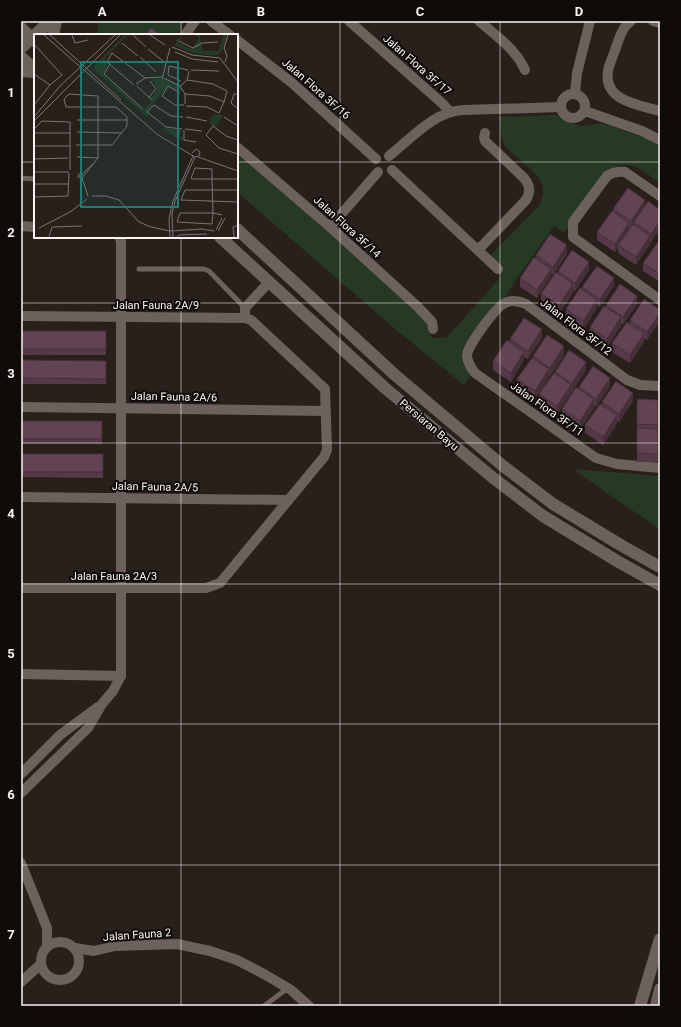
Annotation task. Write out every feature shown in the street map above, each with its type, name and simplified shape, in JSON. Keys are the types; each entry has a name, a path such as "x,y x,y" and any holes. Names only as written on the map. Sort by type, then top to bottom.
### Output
{"main road":[{"path":"38,34 50,21"},
{"path":"53,34 56,21"},
{"path":"21,28 33,40 21,48"},
{"path":"21,57 34,68"},
{"path":"21,71 34,72"},
{"name":"Persiaran Bayu","path":"238,230 395,375 503,466 553,504 660,567"},
{"name":"Persiaran Bayu","path":"221,238 385,388 492,477 543,516 660,585"},
{"path":"640,1006 660,939"},
{"path":"656,1006 660,989"}],"street":[{"path":"186,34 195,21"},
{"path":"211,21 229,34"},
{"path":"479,21 514,52 522,62 525,70"},
{"path":"575,93 577,73 590,21"},
{"path":"630,21 624,27 608,71 609,86 613,93 623,100 660,111"},
{"path":"653,21 660,23"},
{"name":"Jalan Flora 3F/17","path":"352,22 450,112"},
{"name":"Jalan Flora 3F/16","path":"238,41 297,86 376,159"},
{"path":"575,93 584,99 586,103 585,111 580,116 573,118 566,116 561,107 562,101 566,96 575,93"},
{"path":"392,170 385,174 378,172 374,166 376,159 382,155 389,156 434,120 450,112 457,110 561,107"},
{"path":"585,111 642,131 660,140"},
{"path":"478,250 526,200 530,192 524,178 485,141 485,133"},
{"name":"Jalan Flora 3F/14","path":"238,148 330,227 430,318 433,329"},
{"path":"389,156 393,163 392,170"},
{"path":"392,170 498,269"},
{"path":"330,227 378,172"},
{"path":"660,196 625,172 613,172 607,176 573,222 572,231 573,237 660,300"},
{"path":"21,226 34,226"},
{"path":"21,793 88,728 121,676 120,238"},
{"path":"269,282 245,313 324,388 327,450 324,457 288,500"},
{"name":"Jalan Flora 3F/12","path":"484,326 503,303 515,301 522,302 627,380 640,384 660,386"},
{"name":"Jalan Fauna 2A/9","path":"21,316 121,317 245,313"},
{"name":"Jalan Flora 3F/11","path":"484,326 472,343 467,355 470,365 476,373 596,458 617,464 660,468"},
{"name":"Jalan Fauna 2A/6","path":"21,407 326,411"},
{"name":"Jalan Fauna 2A/5","path":"21,497 288,500"},
{"name":"Jalan Fauna 2A/3","path":"21,588 206,588 220,583 288,500"},
{"path":"21,674 121,676"},
{"path":"21,774 60,735 102,704"},
{"path":"21,863 47,928 47,946"},
{"name":"Jalan Fauna 2","path":"47,928 62,941 71,944 75,948 94,951 115,946 177,944 210,951 237,960 264,974 288,988 309,1006"},
{"path":"49,977 42,969 41,954 47,946 56,941 62,941"},
{"path":"75,948 78,952 80,962"},
{"name":"Jalan Fauna 2","path":"49,977 58,980 68,978 76,972 80,962 94,951"},
{"path":"23,980 41,964"},
{"path":"23,980 49,977"}],"lane":[{"path":"21,178 34,179"},
{"path":"140,269 204,269 208,271 245,313"},
{"path":"264,1006 288,988"}],"green space":[{"path":"100,21 185,21 178,34 98,34 98,23"},
{"path":"557,115 570,123 582,126 602,123 654,141 660,145 660,183 641,169 634,166 621,165 606,173 564,233 554,226 515,281 498,310 469,348 474,371 464,385 401,334 238,193 238,155 297,204 427,321 430,334 433,338 446,338 501,277 485,261 539,206 543,195 542,183 534,172 504,145 499,117"},
{"path":"574,469 660,476 660,529 612,497"}],"building":[{"path":"151,28 158,33 157,34 146,34"},
{"path":"628,188 645,200 631,221 613,209"},
{"path":"648,201 660,210 660,221 651,234 634,222"},
{"path":"612,211 629,223 615,244 597,232"},
{"path":"633,224 650,236 636,257 618,245"},
{"path":"550,234 567,245 553,267 536,255"},
{"path":"658,242 660,243 660,274 643,263"},
{"path":"572,250 589,262 575,283 558,271"},
{"path":"534,257 551,269 537,290 520,278"},
{"path":"597,266 614,278 600,299 582,287"},
{"path":"556,272 573,284 559,305 541,294"},
{"path":"620,284 637,296 623,317 606,305"},
{"path":"580,288 597,300 583,321 566,309"},
{"path":"644,299 660,310 660,313 647,332 630,320"},
{"path":"604,306 621,317 607,339 590,327"},
{"path":"524,318 542,329 528,351 510,339"},
{"path":"627,322 644,334 630,355 612,343"},
{"path":"21,331 106,331 106,349 21,349"},
{"path":"547,335 564,346 550,368 533,356"},
{"path":"507,340 524,352 511,373 493,361"},
{"path":"569,350 586,362 572,383 555,372"},
{"path":"532,358 549,369 535,391 517,379"},
{"path":"21,360 106,361 106,379 21,378"},
{"path":"593,366 610,378 596,399 579,387"},
{"path":"554,373 571,385 557,406 539,394"},
{"path":"616,381 633,393 619,414 602,402"},
{"path":"576,387 594,399 580,421 562,409"},
{"path":"637,399 658,400 658,425 637,424"},
{"path":"600,404 617,415 603,437 585,425"},
{"path":"21,421 102,421 102,439 21,439"},
{"path":"637,428 658,429 658,454 637,453"},
{"path":"21,454 103,454 103,472 21,472"}]}
